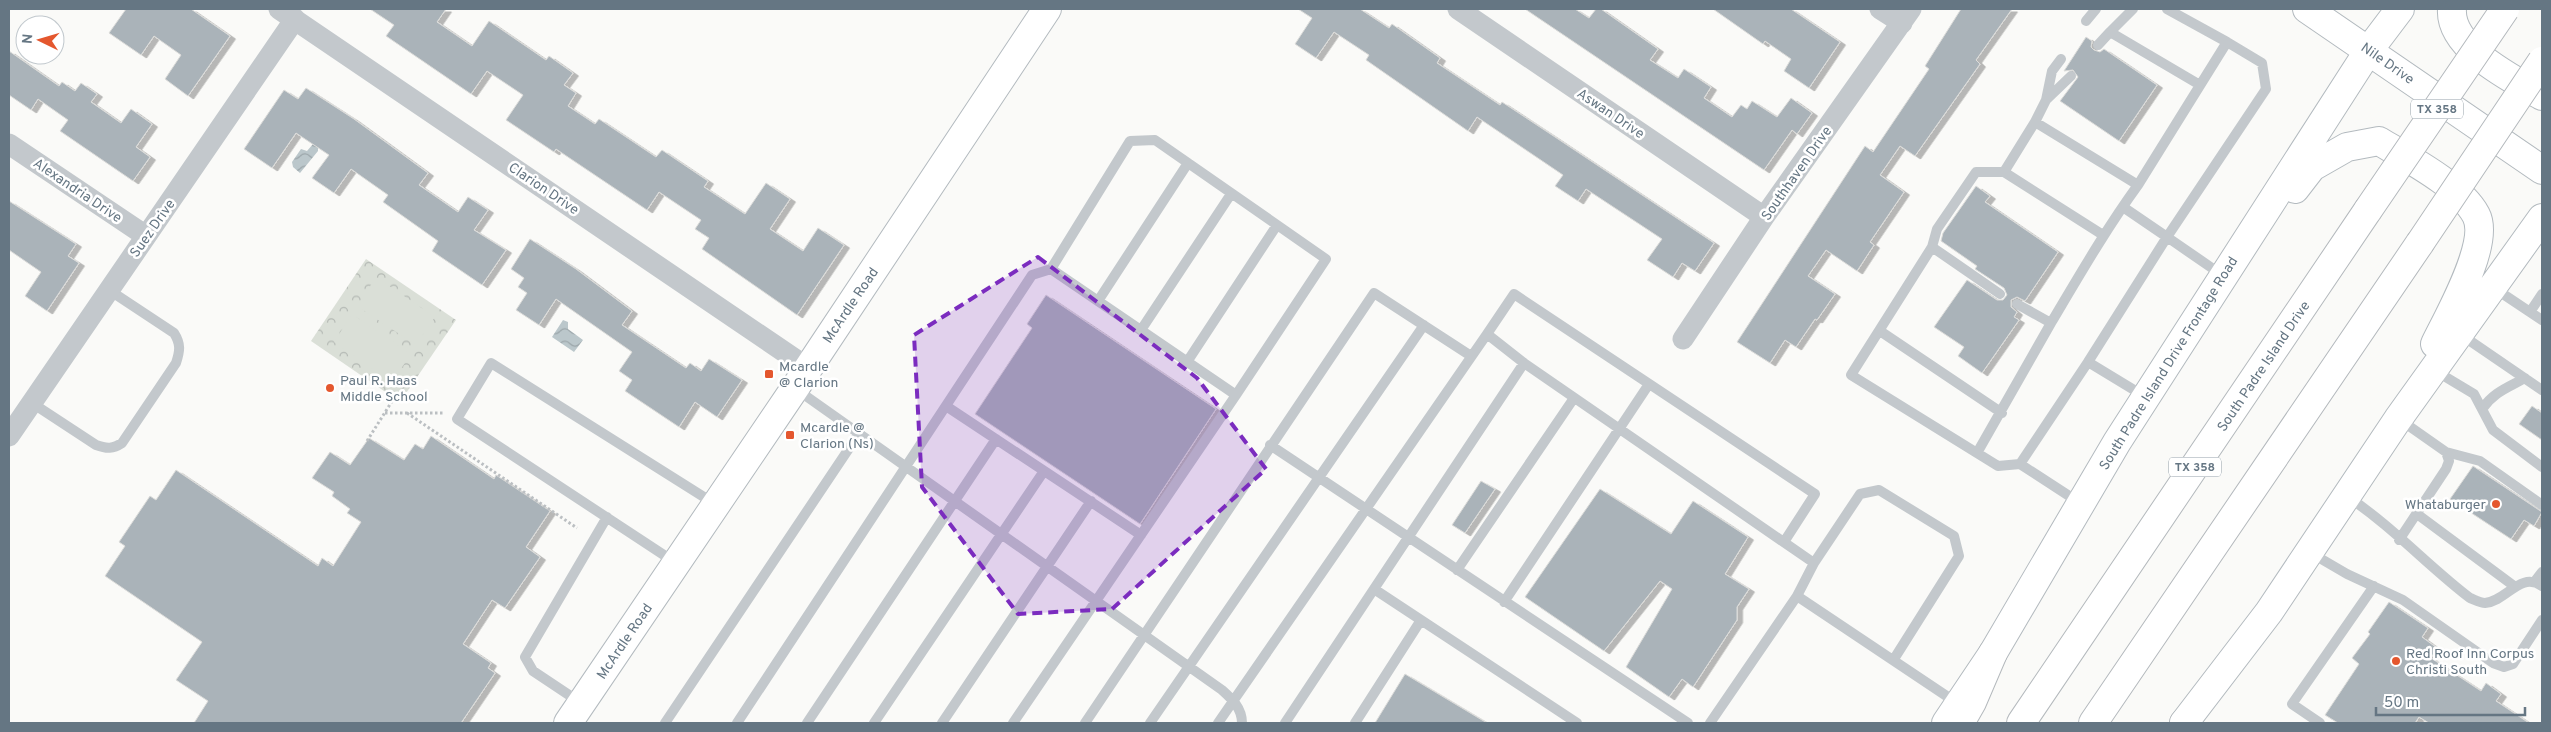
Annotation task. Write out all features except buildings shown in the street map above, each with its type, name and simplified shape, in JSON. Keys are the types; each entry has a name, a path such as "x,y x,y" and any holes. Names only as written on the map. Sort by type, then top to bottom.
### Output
{"main road":[{"name":"McArdle Road","path":"575,713 802,378 1046,9"},
{"name":"Nile Drive","path":"2307,9 2542,170"},
{"name":"South Padre Island Drive Frontage Road","path":"1954,717 1972,702 1993,653 2080,503 2146,396 2369,50 2400,9"},
{"path":"2452,9 2457,33 2488,64 2542,96"},
{"name":"South Padre Island Drive","path":"2021,723 2505,9"},
{"path":"2093,723 2542,61"},
{"path":"2224,274 2266,228 2312,167 2347,147 2379,141 2430,172 2467,201 2478,217 2478,244 2469,275 2398,419"},
{"path":"2185,722 2269,612 2311,553 2398,419 2542,218"}],"street":[{"name":"Aswan Drive","path":"1458,9 1764,217"},
{"path":"1880,9 1906,16"},
{"name":"Clarion Drive","path":"287,14 802,378"},
{"name":"Suez Drive","path":"9,436 146,236 287,14"},
{"name":"Southhaven Drive","path":"1683,339 1764,217 1906,16"},
{"name":"Alexandria Drive","path":"9,144 146,236"}],"lane":[{"path":"2086,21 2096,9"},
{"path":"2098,44 2133,9"},
{"path":"2020,464 2088,362 2167,237 2266,89 2262,63 2167,9"},
{"path":"2110,32 2200,86"},
{"path":"1977,453 2002,413 2051,323 2103,235 2138,185 2227,42"},
{"path":"2004,172 2035,122 2046,100 2052,71 2061,59"},
{"path":"2046,100 2071,76"},
{"path":"2035,122 2138,185"},
{"path":"738,723 1032,275 1051,269 1130,141 1155,140 1326,259 1013,723"},
{"path":"1098,301 1188,163"},
{"path":"2080,503 2020,464 1998,466 1851,375 1932,247 1937,229 1976,172 2004,172 2103,235"},
{"path":"1141,330 1231,194"},
{"path":"2123,207 2224,274"},
{"path":"1186,362 1277,225"},
{"path":"1932,247 2000,294"},
{"path":"1051,269 1236,395"},
{"path":"2493,287 2542,320"},
{"path":"32,403 96,445 114,448 122,442 176,363 180,352 179,341 174,333 109,290"},
{"path":"1085,723 1143,634 1374,293 1471,356"},
{"path":"1218,723 1514,294 1815,494 1784,542"},
{"path":"2530,312 2542,294"},
{"path":"2017,304 2051,323"},
{"path":"1150,723 1424,324"},
{"path":"1880,331 2002,413"},
{"path":"1487,334 1524,363 1814,563"},
{"path":"2459,334 2542,390"},
{"path":"2088,362 2146,396"},
{"path":"677,563 457,419 492,363 716,505"},
{"path":"1289,722 1374,589 1524,363"},
{"path":"2433,370 2474,394 2493,430 2542,467"},
{"path":"802,378 860,432 1189,666 1233,700 1242,714 1242,723"},
{"path":"2482,409 2490,397 2502,388 2525,378"},
{"path":"1504,602 1649,384"},
{"path":"1457,570 1574,398"},
{"path":"946,406 1141,535"},
{"path":"2398,419 2446,452 2480,461 2542,505"},
{"path":"665,723 860,432"},
{"path":"807,723 996,439"},
{"path":"1270,446 1688,723"},
{"path":"2399,540 2446,469 2448,461 2446,452"},
{"path":"874,723 1044,471"},
{"path":"1710,723 1797,596 1814,563 1860,494 1879,490 1954,536 1958,556 1894,660"},
{"path":"2348,496 2373,514 2399,540 2470,598 2484,603 2498,599 2514,586 2524,582 2539,584 2542,572"},
{"path":"942,723 1091,501"},
{"path":"2417,514 2514,586"},
{"path":"575,713 533,671 525,657 607,517"},
{"path":"2311,553 2347,574 2403,600 2492,663 2504,667 2513,664 2542,620"},
{"path":"2320,723 2292,704 2374,586"},
{"path":"1374,589 1577,723"},
{"path":"1797,596 1894,660 1954,717"},
{"path":"1355,723 1421,620"}],"path":[{"path":"367,441 394,398"},
{"path":"384,413 461,413"},
{"path":"407,413 577,528"}],"highlighted area":[{"path":"1038,257 1197,378 1266,469 1112,609 1018,614 922,487 914,335"}],"green space":[{"path":"366,259 456,320 400,402 311,341"},
{"path":"376,277 435,317 416,345 357,306"},
{"path":"352,314 411,354 392,382 334,342"}],"water":[{"path":"313,144 318,147 318,151 300,173 293,167 292,162 301,149 307,151"},
{"path":"563,320 568,322 568,329 583,340 574,352 552,337"}],"place":[{"name":"Mcardle @ Clarion","path":"769,374"},
{"name":"Paul R. Haas Middle School","path":"330,388"},
{"name":"Mcardle @ Clarion (Ns)","path":"790,435"},
{"name":"Whataburger","path":"2496,504"},
{"name":"Red Roof Inn Corpus Christi South","path":"2396,661"}]}
